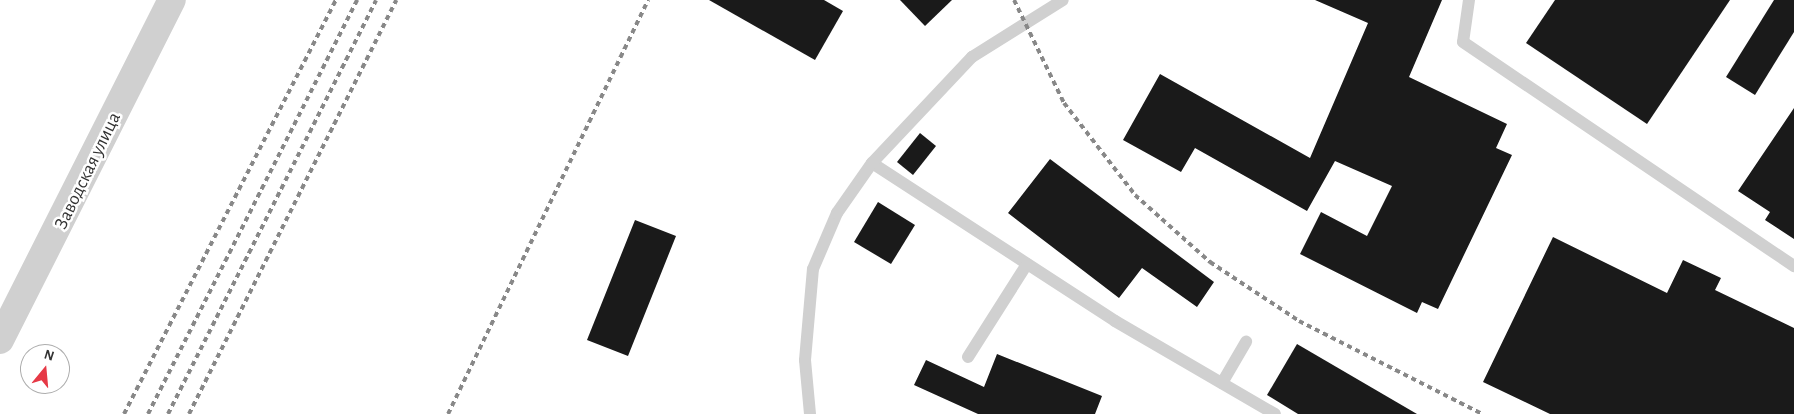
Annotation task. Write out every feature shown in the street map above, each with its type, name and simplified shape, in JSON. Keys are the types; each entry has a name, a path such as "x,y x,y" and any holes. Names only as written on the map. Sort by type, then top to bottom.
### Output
{"street":[{"name":"Заводская улица","path":"0,340 50,248 172,0"},
{"path":"0,315 50,248"}],"lane":[{"path":"810,414 805,360 813,269 837,213 872,163 972,57 1063,0"},
{"path":"1469,0 1462,42 1794,266"},
{"path":"872,163 1027,264 1275,414"},
{"path":"968,357 1027,264"},
{"path":"1222,383 1246,342"}],"building":[{"path":"709,0 824,0 843,11 815,60"},
{"path":"900,0 952,0 925,26"},
{"path":"1315,0 1442,0 1409,77 1507,124 1496,148 1512,155 1438,309 1422,302 1417,313 1300,254 1321,212 1367,236 1392,186 1335,161 1307,211 1195,148 1181,172 1123,140 1160,74 1310,158 1368,23"},
{"path":"1555,0 1730,0 1647,124 1526,43"},
{"path":"1774,0 1794,0 1794,32 1755,95 1726,77"},
{"path":"1794,108 1794,239 1765,220 1770,212 1738,191"},
{"path":"920,133 936,146 913,175 897,162"},
{"path":"1050,159 1214,282 1197,307 1142,268 1119,298 1008,213"},
{"path":"878,202 915,225 891,264 854,242"},
{"path":"635,220 676,236 628,356 587,340"},
{"path":"1553,237 1667,293 1683,260 1721,278 1715,290 1794,328 1794,414 1550,414 1483,382"},
{"path":"1297,344 1417,414 1298,414 1267,395"},
{"path":"997,354 1102,396 1095,414 978,414 914,385 926,360 984,387"}],"railway":[{"path":"124,414 336,0"},
{"path":"148,414 357,0"},
{"path":"168,414 376,0"},
{"path":"189,414 396,0"},
{"path":"448,414 648,0"},
{"path":"1014,0 1064,103 1135,195 1210,262 1299,321 1482,414"}]}
